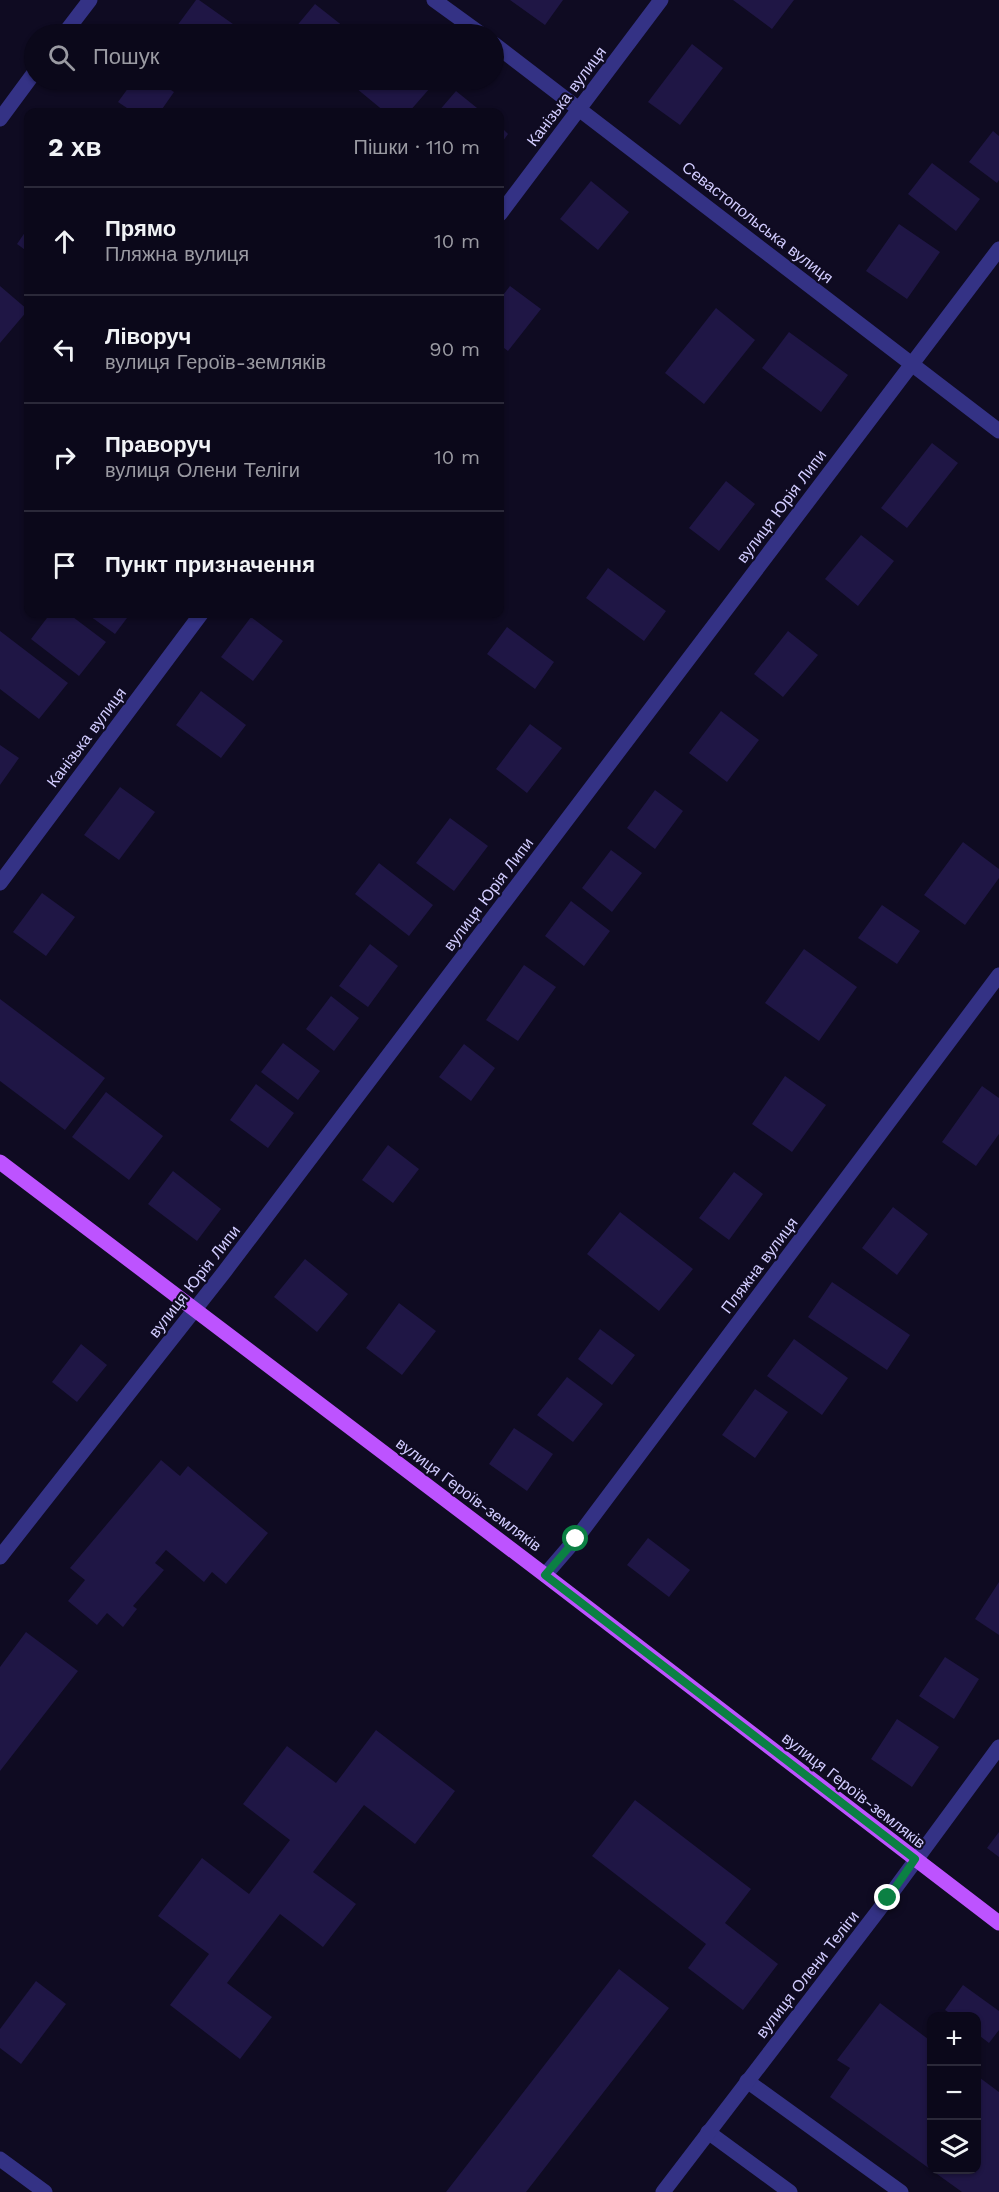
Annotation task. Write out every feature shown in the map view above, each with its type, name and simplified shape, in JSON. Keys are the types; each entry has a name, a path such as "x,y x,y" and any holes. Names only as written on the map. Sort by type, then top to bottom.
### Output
{"main road":[{"name":"вулиця Героїв-земляків","path":"0,1162 195,1308 999,1923"}],"street":[{"path":"72,24 90,0"},
{"path":"435,0 467,24"},
{"name":"Канізька вулиця","path":"504,209 661,0"},
{"name":"Севастопольська вулиця","path":"504,52 999,431"},
{"path":"0,119 24,87"},
{"name":"вулиця Юрія Липи","path":"0,1557 195,1308 999,249"},
{"name":"Канізька вулиця","path":"0,883 198,618"},
{"name":"Пляжна вулиця","path":"545,1575 576,1539 999,975"},
{"name":"вулиця Олени Теліги","path":"663,2192 888,1898 999,1747"},
{"path":"747,2081 901,2192"},
{"path":"708,2132 790,2192"},
{"path":"0,2158 45,2192"}],"building":[{"path":"196,0 199,0 233,24 178,24"},
{"path":"510,0 563,0 545,25"},
{"path":"733,0 794,0 772,29"},
{"path":"315,4 340,24 298,24"},
{"path":"692,44 723,68 680,125 648,102"},
{"path":"127,90 171,90 174,92 163,108 127,108 118,102"},
{"path":"358,90 428,90 412,108 380,108"},
{"path":"456,91 477,108 441,108"},
{"path":"993,131 999,136 999,180 997,183 969,162"},
{"path":"932,163 980,199 956,231 908,194"},
{"path":"591,181 629,212 598,250 560,219"},
{"path":"899,224 940,252 907,299 866,271"},
{"path":"24,234 24,249 17,244"},
{"path":"0,286 24,307 24,315 0,343"},
{"path":"510,286 541,309 508,351 504,348 504,294"},
{"path":"716,308 755,340 704,404 665,373"},
{"path":"789,332 848,375 821,412 762,368"},
{"path":"932,443 958,463 907,528 881,508"},
{"path":"726,481 755,504 719,551 689,528"},
{"path":"861,535 894,561 858,606 825,579"},
{"path":"608,568 666,611 644,641 586,598"},
{"path":"47,618 74,618 106,642 79,676 31,639"},
{"path":"93,618 127,618 115,634"},
{"path":"250,618 283,641 253,681 221,657"},
{"path":"507,627 554,662 535,689 487,654"},
{"path":"0,631 68,683 39,719 0,689"},
{"path":"788,631 818,655 783,697 754,674"},
{"path":"201,691 246,725 221,758 176,725"},
{"path":"721,711 759,740 727,782 689,753"},
{"path":"530,724 562,748 527,793 496,769"},
{"path":"0,745 19,758 0,785"},
{"path":"120,787 155,812 119,860 84,835"},
{"path":"655,790 683,811 655,849 627,828"},
{"path":"450,818 488,846 454,891 416,863"},
{"path":"963,842 999,869 999,878 965,925 924,895"},
{"path":"611,850 642,873 612,912 582,888"},
{"path":"379,863 433,905 409,936 355,894"},
{"path":"42,893 75,917 46,956 13,932"},
{"path":"571,901 610,931 584,966 545,936"},
{"path":"882,905 920,931 897,964 858,938"},
{"path":"370,944 398,966 368,1007 339,986"},
{"path":"804,949 857,987 819,1041 765,1003"},
{"path":"524,965 556,987 518,1041 486,1020"},
{"path":"331,996 359,1018 334,1051 306,1029"},
{"path":"0,999 105,1078 65,1130 0,1081"},
{"path":"283,1043 320,1071 298,1100 261,1072"},
{"path":"464,1044 495,1068 471,1101 439,1077"},
{"path":"785,1076 826,1105 792,1152 752,1124"},
{"path":"256,1084 294,1113 268,1148 230,1120"},
{"path":"982,1086 999,1098 999,1134 976,1166 942,1142"},
{"path":"106,1092 163,1136 129,1180 72,1137"},
{"path":"388,1145 419,1169 393,1203 362,1180"},
{"path":"173,1171 221,1209 197,1241 148,1204"},
{"path":"734,1172 763,1194 729,1240 699,1218"},
{"path":"893,1207 928,1234 897,1275 862,1248"},
{"path":"620,1212 693,1269 659,1311 587,1254"},
{"path":"305,1259 348,1294 317,1332 274,1297"},
{"path":"832,1282 910,1335 887,1370 808,1317"},
{"path":"399,1303 436,1331 402,1375 366,1348"},
{"path":"600,1329 635,1355 612,1385 578,1359"},
{"path":"794,1339 848,1378 822,1415 767,1376"},
{"path":"81,1344 107,1365 77,1402 52,1382"},
{"path":"567,1377 603,1404 573,1442 537,1415"},
{"path":"755,1389 788,1412 755,1458 722,1435"},
{"path":"514,1428 553,1454 527,1491 489,1464"},
{"path":"161,1460 180,1476 188,1466 268,1533 226,1584 212,1572 204,1582 166,1550 155,1563 164,1570 133,1606 137,1609 123,1627 107,1613 97,1625 68,1601 85,1580 70,1568"},
{"path":"648,1538 690,1570 669,1597 627,1565"},
{"path":"999,1582 999,1635 975,1619"},
{"path":"26,1632 78,1671 0,1771 0,1667"},
{"path":"945,1657 979,1679 954,1719 919,1696"},
{"path":"897,1719 939,1747 912,1787 871,1759"},
{"path":"376,1730 455,1791 415,1844 364,1805 313,1872 356,1904 323,1947 280,1914 227,1983 272,2017 240,2059 170,2005 209,1954 158,1916 202,1858 249,1894 290,1840 243,1804 287,1746 336,1783"},
{"path":"635,1800 751,1889 725,1923 778,1964 743,2010 688,1968 706,1944 592,1856"},
{"path":"999,1832 999,1857 987,1848"},
{"path":"619,1969 669,2008 526,2192 446,2192"},
{"path":"36,1981 66,2004 21,2064 0,2048 0,2029"},
{"path":"963,1985 999,2011 999,2030 989,2043 981,2037 981,2012 948,2012 945,2010"},
{"path":"880,2003 927,2038 927,2167 830,2097 850,2068 837,2060"},
{"path":"981,2079 999,2092 999,2192 962,2192 937,2174 981,2174"}],"route":[{"path":"576,1539 545,1575 915,1859 888,1898"}]}
